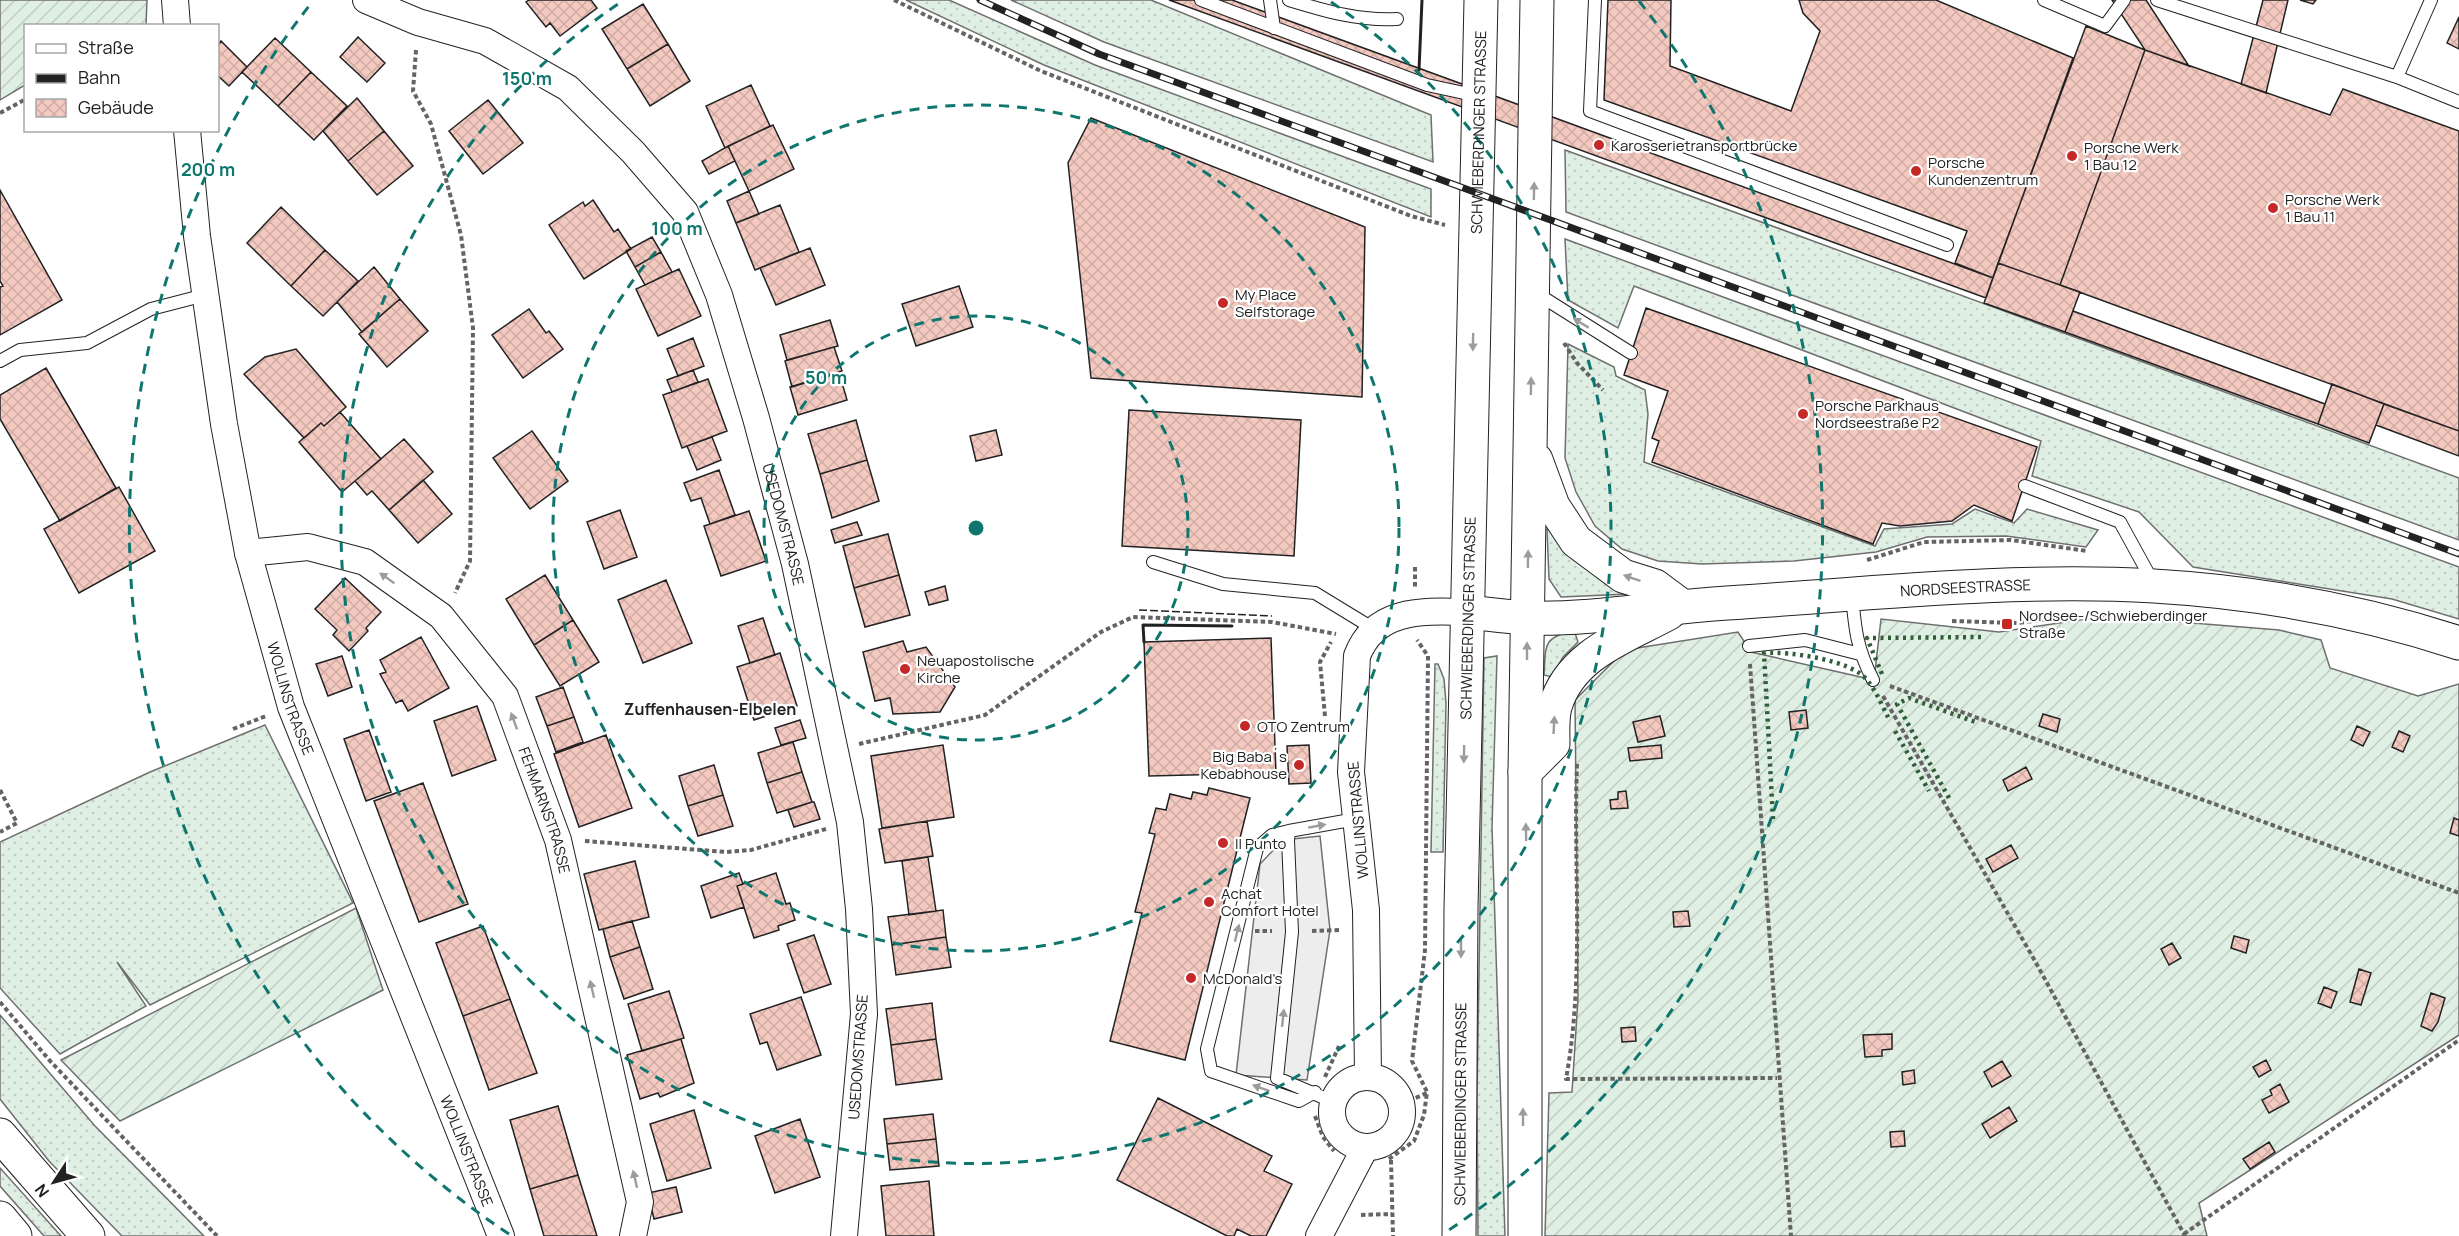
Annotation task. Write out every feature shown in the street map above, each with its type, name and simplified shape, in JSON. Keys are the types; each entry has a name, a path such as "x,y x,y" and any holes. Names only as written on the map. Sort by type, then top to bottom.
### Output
{"main road":[{"name":"SCHWIEBERDINGER STRASSE","path":"1459,1236 1467,612 1481,0"},
{"path":"1525,1236 1525,772 1537,0"},
{"path":"1525,772 1553,744 1555,709 1564,685 1576,668 1601,650 1682,606 1655,585 1623,576 1576,541 1553,506 1530,445"},
{"name":"NORDSEESTRASSE","path":"1467,612 1527,618 1584,616 1682,606 2020,586 2154,586 2228,593 2315,607 2371,618 2459,643"},
{"path":"0,1135 88,1236"},
{"path":"0,1218 15,1236"}],"street":[{"path":"175,0 177,24"},
{"name":"USEDOMSTRASSE","path":"366,0 418,22 485,41 568,88 633,153 685,212 719,295 756,418 795,564 850,822 859,909 864,1014 844,1236"},
{"name":"WOLLINSTRASSE","path":"187,132 197,236 224,424 248,553 291,707 501,1236"},
{"name":"FEHMARNSTRASSE","path":"248,553 308,547 365,562 441,616 505,696 558,840 640,1202 633,1236"},
{"path":"1374,629 1397,616 1467,612"},
{"name":"WOLLINSTRASSE","path":"1368,1077 1366,910 1351,772 1357,656 1363,640 1374,629"},
{"path":"1368,1077 1389,1085 1395,1090 1402,1104 1401,1122 1391,1149 1380,1146 1365,1148 1353,1145 1340,1135 1324,1097 1355,1079 1368,1077"},
{"path":"1318,1236 1365,1148"}],"lane":[{"path":"1201,0 1427,85 1479,97"},
{"path":"1270,0 1275,28"},
{"path":"1289,0 1334,14 1378,20 1397,18"},
{"path":"1595,0 1590,111 1947,245"},
{"path":"2044,0 2105,26 2124,0"},
{"path":"2157,0 2397,77 2459,102"},
{"path":"2397,77 2431,0"},
{"path":"1533,291 1632,353"},
{"path":"0,361 20,350 87,343 151,309 205,295"},
{"path":"2025,486 2120,522 2154,586"},
{"path":"1153,562 1223,584 1315,593 1374,629"},
{"path":"1852,595 1854,629 1860,654 1873,680"},
{"path":"1749,646 1805,640 1860,654"},
{"path":"1324,1097 1299,1101 1210,1071 1207,1049 1257,848 1272,835 1356,819"},
{"path":"1289,831 1292,932 1277,1077 1324,1097"}],"path":[{"path":"894,0 1041,71 1411,216 1454,227"},
{"path":"418,22 413,91 431,124 461,236 473,328 470,561 459,588 441,616"},
{"path":"0,113 24,100"},
{"path":"1562,340 1577,363 1603,390"},
{"path":"1861,562 1924,542 2011,540 2090,552"},
{"path":"1942,620 2017,623 2076,616"},
{"path":"866,742 985,715 1101,632 1133,617 1272,622 1336,634"},
{"path":"1749,646 1791,1236"},
{"path":"1393,1236 1391,1149 1414,1141 1424,1115 1427,1092 1412,1061 1425,950 1428,656"},
{"path":"1873,680 2459,893"},
{"path":"1873,680 2035,962 2185,1235 2459,1040"},
{"path":"233,729 291,707"},
{"path":"1578,753 1574,995 1572,1046 1566,1079 1778,1078"},
{"path":"0,790 17,823 0,832"},
{"path":"558,840 726,852 751,850 850,822"},
{"path":"0,1002 51,1062 217,1236"},
{"path":"1402,1104 1427,1092"}],"green space":[{"path":"0,0 147,0 146,24 24,24 24,86 0,100"},
{"path":"906,0 949,0 1095,65 1431,189 1431,217 1044,65"},
{"path":"1011,0 1151,0 1431,115 1433,162 1104,42"},
{"path":"1565,150 2459,478 2459,540 1566,212"},
{"path":"1565,239 2459,567 2459,619 2392,599 2193,567 2139,512 2032,476 2041,441 1634,286 1618,328 1568,300"},
{"path":"1568,344 1614,367 1616,376 1645,390 1648,414 1644,462 1875,546 1884,529 1952,524 1975,509 2014,523 2027,509 2098,530 2086,547 2006,536 1927,537 1876,552 1794,561 1702,564 1658,561 1622,549 1595,526 1576,492 1565,458"},
{"path":"1547,529 1553,529 1628,594 1561,597 1549,579"},
{"path":"2106,616 2279,630 2321,640 2330,668 2418,696 2459,684 2459,1035 2199,1203 2207,1236 1545,1236 1549,1093 1572,1092 1578,998 1575,700 1625,650 1738,632 1751,652 1874,680 1881,619 1999,632"},
{"path":"1574,630 1578,642 1563,657 1552,677 1544,675 1548,644 1556,636"},
{"path":"1497,656 1492,827 1505,1236 1478,1236 1477,1098 1484,658"},
{"path":"1435,664 1438,664 1444,679 1446,703 1443,852 1431,852"},
{"path":"265,725 353,903 150,1005 117,962 146,1006 60,1054 0,988 0,842 150,772"},
{"path":"356,908 383,990 120,1121 61,1060"},
{"path":"0,1015 95,1126 204,1236 122,1236 49,1161 0,1099"},
{"path":"0,1168 61,1236 44,1236 0,1186"}],"shaded area":[{"path":"1320,836 1330,930 1307,1080 1236,1075 1260,864 1283,840"}],"building":[{"path":"529,0 591,0 597,8 560,36 550,23 546,27 526,2"},
{"name":"Karosserietransportbrücke","path":"1169,0 1232,0 1993,278 1986,298"},
{"name":"Porsche Kundenzentrum","path":"1608,0 1671,0 1670,66 1791,111 1820,31 1803,13 1799,0 1936,0 2073,58 1993,278 1955,263 1967,231 1604,100"},
{"path":"2112,0 2146,0 2189,66 2145,50"},
{"path":"2263,0 2288,0 2266,93 2241,84"},
{"path":"2300,0 2316,0 2313,4"},
{"path":"643,4 668,44 627,69 602,29"},
{"path":"2459,17 2459,49 2447,43"},
{"name":"Porsche Werk 1 Bau 12","path":"2086,26 2145,50 2060,285 1998,263"},
{"path":"358,37 385,63 367,82 340,57"},
{"path":"275,38 311,72 278,106 242,72"},
{"path":"221,41 247,67 229,86 219,77 219,44"},
{"path":"668,44 690,81 650,106 627,69"},
{"name":"Porsche Werk 1 Bau 11","path":"2145,50 2330,115 2343,89 2459,131 2459,431 2060,285"},
{"path":"311,72 347,106 314,140 278,106"},
{"path":"751,85 770,126 725,148 706,106"},
{"path":"357,98 384,131 348,161 323,131"},
{"path":"488,100 523,143 483,174 449,131"},
{"name":"My Place Selfstorage","path":"1091,118 1365,227 1362,397 1091,378 1068,163"},
{"path":"773,125 794,169 749,191 728,146"},
{"path":"384,131 413,166 377,195 348,161"},
{"path":"728,146 735,161 709,174 702,161"},
{"path":"0,190 62,300 0,335 0,287 3,286 0,281"},
{"path":"749,191 759,214 736,223 727,201"},
{"path":"593,200 614,232 618,229 631,249 584,279 549,225 583,202 585,206"},
{"path":"780,205 799,252 755,270 736,223"},
{"path":"281,207 325,250 291,286 247,243"},
{"path":"652,237 661,252 635,267 626,251"},
{"path":"810,248 825,285 776,305 760,268"},
{"path":"325,250 358,281 323,316 291,286"},
{"path":"661,252 672,272 645,285 635,267"},
{"path":"1998,263 2080,292 2065,332 1984,303"},
{"path":"374,267 400,299 362,332 337,302"},
{"path":"679,269 701,316 658,336 636,289"},
{"path":"959,286 973,327 916,346 902,304"},
{"path":"400,299 428,331 387,367 359,334"},
{"name":"Porsche Parkhaus Nordseestraße P2","path":"1646,308 2037,447 2012,521 1974,505 1952,521 1900,526 1882,523 1873,544 1652,462 1659,441 1652,438 1668,391 1624,375"},
{"path":"529,309 546,333 549,331 563,349 523,378 492,335"},
{"path":"2073,311 2325,404 2318,424 2065,332"},
{"path":"830,320 838,346 787,360 780,335"},
{"path":"693,338 704,366 678,376 667,349"},
{"path":"834,347 842,371 792,387 785,361"},
{"path":"296,349 346,407 324,426 321,423 304,438 244,374 265,357"},
{"path":"46,368 116,488 60,521 0,419 0,395"},
{"path":"693,370 698,382 672,392 667,380"},
{"path":"839,372 847,400 798,415 790,387"},
{"path":"708,379 727,431 682,448 663,395"},
{"path":"2332,384 2384,404 2369,443 2318,424"},
{"path":"2384,404 2459,431 2459,456 2376,425"},
{"path":"1129,410 1301,420 1294,556 1122,546"},
{"path":"340,412 381,459 342,492 299,442 321,423 324,426"},
{"path":"856,420 867,460 820,474 808,434"},
{"path":"996,430 1002,455 976,461 970,436"},
{"path":"532,431 568,481 530,509 493,458"},
{"path":"712,437 721,460 697,470 687,446"},
{"path":"404,439 433,472 389,510 372,491 367,495 355,481"},
{"path":"867,460 879,501 832,518 820,474"},
{"path":"719,470 735,515 710,524 701,498 691,501 684,483"},
{"path":"423,480 452,514 418,543 389,510"},
{"path":"119,487 155,551 79,593 44,529"},
{"path":"620,510 637,557 604,569 587,522"},
{"path":"749,511 766,561 721,576 704,526"},
{"path":"857,522 862,535 835,543 831,530"},
{"path":"888,534 899,575 854,588 843,546"},
{"path":"545,575 573,620 534,645 506,599"},
{"path":"899,575 910,615 865,627 854,588"},
{"path":"345,578 381,612 366,628 368,631 349,651 333,635 337,630 315,609"},
{"path":"666,580 692,643 643,663 618,600"},
{"path":"945,586 948,600 929,605 925,592"},
{"path":"763,618 775,655 750,663 738,626"},
{"path":"573,620 599,662 560,686 534,645"},
{"path":"421,637 449,688 408,711 402,700 396,703 380,674 386,672 380,660"},
{"path":"1271,638 1276,773 1149,776 1144,642"},
{"name":"Neuapostolische Kirche","path":"903,641 907,652 926,647 955,687 940,712 893,714 890,698 875,701 863,652"},
{"path":"780,653 797,706 754,720 737,667"},
{"path":"342,656 352,687 328,696 316,664"},
{"path":"563,687 574,717 547,726 536,697"},
{"path":"477,706 496,760 452,776 434,721"},
{"path":"1806,710 1808,728 1791,730 1789,712"},
{"path":"2043,714 2060,719 2057,732 2039,726"},
{"path":"1660,716 1665,736 1638,742 1633,722"},
{"path":"574,717 583,742 556,752 547,726"},
{"path":"800,720 806,738 781,745 775,728"},
{"path":"2357,726 2370,732 2363,746 2351,740"},
{"path":"369,730 391,792 366,801 344,739"},
{"path":"2399,731 2410,736 2403,752 2392,747"},
{"path":"606,735 632,808 579,827 554,754"},
{"path":"793,742 802,772 767,783 758,753"},
{"path":"943,745 954,817 882,828 871,756"},
{"name":"Big Baba´s Kebabhouse","path":"1309,745 1311,783 1289,784 1287,746"},
{"path":"1661,745 1662,758 1630,761 1628,748"},
{"path":"714,765 723,795 688,806 679,776"},
{"path":"2026,767 2032,779 2008,791 2003,780"},
{"path":"802,772 812,802 777,813 767,783"},
{"path":"423,783 468,904 419,922 374,801"},
{"path":"1209,788 1250,798 1185,1060 1110,1041 1142,913 1135,912 1155,834 1149,833 1156,808 1166,810 1170,794 1191,799 1193,792 1207,795"},
{"path":"1626,791 1628,808 1611,809 1610,800 1618,799 1618,792"},
{"path":"723,795 733,826 698,836 688,806"},
{"path":"814,802 820,819 794,827 788,810"},
{"path":"2454,818 2459,820 2459,836 2450,833"},
{"path":"927,821 933,856 885,863 879,829"},
{"path":"2011,845 2018,858 1993,872 1986,859"},
{"path":"928,857 936,911 909,915 902,861"},
{"path":"635,861 649,917 599,930 584,874"},
{"path":"739,873 743,884 737,886 744,907 711,918 701,886"},
{"path":"776,873 786,904 790,903 795,920 778,926 779,930 754,938 737,886"},
{"path":"943,910 946,937 892,945 888,917"},
{"path":"1688,911 1690,926 1674,927 1673,912"},
{"path":"632,921 640,947 610,957 603,929"},
{"path":"483,926 510,999 463,1016 436,943"},
{"path":"814,935 831,984 804,993 787,944"},
{"path":"2234,936 2249,940 2246,953 2231,948"},
{"path":"946,937 951,967 896,975 892,945"},
{"path":"2172,943 2181,958 2169,965 2161,949"},
{"path":"640,947 653,989 624,999 610,957"},
{"path":"2359,969 2371,973 2361,1005 2350,1002"},
{"path":"2324,987 2337,992 2331,1008 2318,1003"},
{"path":"669,991 684,1038 642,1051 628,1004"},
{"path":"2431,993 2445,998 2438,1022 2432,1031 2421,1026"},
{"path":"801,997 821,1055 777,1070 767,1042 760,1044 750,1014"},
{"path":"510,999 537,1073 489,1090 463,1016"},
{"path":"932,1003 936,1039 891,1045 886,1009"},
{"path":"1635,1027 1636,1041 1622,1042 1621,1028"},
{"path":"1892,1034 1892,1049 1882,1050 1882,1056 1865,1057 1863,1035"},
{"path":"681,1039 694,1083 660,1097 658,1093 640,1099 627,1055"},
{"path":"936,1039 942,1079 896,1085 891,1045"},
{"path":"2266,1060 2271,1070 2259,1077 2253,1067"},
{"path":"2002,1061 2011,1076 1992,1087 1984,1072"},
{"path":"1914,1070 1915,1083 1903,1085 1902,1072"},
{"path":"2280,1084 2289,1102 2269,1113 2262,1100 2272,1095 2270,1090"},
{"path":"1158,1098 1272,1156 1264,1171 1292,1184 1266,1236 1251,1236 1237,1229 1234,1236 1227,1236 1117,1180"},
{"path":"558,1106 578,1175 530,1189 510,1120"},
{"path":"2009,1107 2017,1121 1990,1138 1982,1124"},
{"path":"694,1110 711,1168 667,1181 650,1124"},
{"path":"933,1114 936,1139 887,1144 884,1119"},
{"path":"800,1119 820,1177 775,1193 755,1136"},
{"path":"1904,1131 1905,1146 1891,1147 1890,1132"},
{"path":"936,1139 939,1166 890,1170 887,1144"},
{"path":"2269,1142 2275,1152 2250,1169 2243,1159"},
{"path":"578,1175 597,1236 544,1236 530,1189"},
{"path":"929,1181 934,1236 886,1236 881,1186"},
{"path":"676,1187 682,1212 654,1219 648,1193"}],"railway":[{"path":"980,0 1099,54 2459,554"}],"hedge":[{"path":"1882,674 1867,638 1985,637"},
{"path":"1773,819 1764,653 1803,655 1848,667 1867,680 1890,721"},
{"path":"1949,798 1897,704 1909,698 1978,723"},
{"path":"1895,731 1929,791"}],"fence":[{"path":"1139,610 1272,616"}],"wall":[{"path":"1419,70 1422,0"},
{"path":"1144,642 1143,625 1232,626"}],"place":[{"name":"Karosserietransportbrücke","path":"1599,145"},
{"name":"Porsche Werk 1 Bau 12","path":"2072,156"},
{"name":"Porsche Kundenzentrum","path":"1916,171"},
{"name":"Porsche Werk 1 Bau 11","path":"2273,208"},
{"name":"My Place Selfstorage","path":"1223,303"},
{"name":"Porsche Parkhaus Nordseestraße P2","path":"1803,414"},
{"name":"Nordsee-/Schwieberdinger Straße","path":"2007,624"},
{"name":"Neuapostolische Kirche","path":"905,669"},
{"name":"OTO Zentrum","path":"1245,726"},
{"name":"Big Baba´s Kebabhouse","path":"1299,765"},
{"name":"Il Punto","path":"1223,843"},
{"name":"Achat Comfort Hotel","path":"1209,902"},
{"name":"McDonald's","path":"1191,978"}],"district":[{"name":"Zuffenhausen-Elbelen","path":"710,709"}]}
